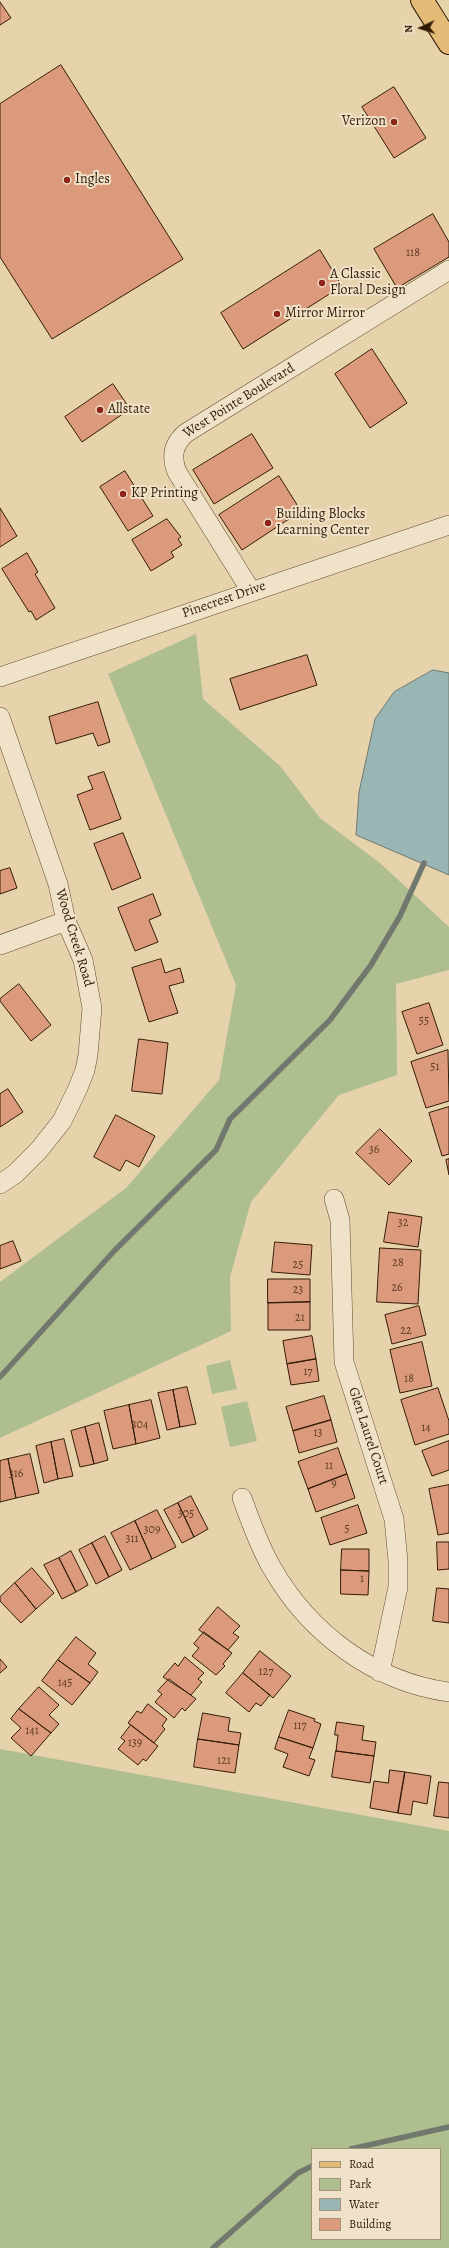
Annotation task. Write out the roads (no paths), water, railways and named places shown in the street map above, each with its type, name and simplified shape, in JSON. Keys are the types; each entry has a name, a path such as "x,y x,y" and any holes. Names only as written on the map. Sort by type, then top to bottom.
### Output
{"main road":[{"path":"422,0 446,31"}],"street":[{"name":"West Pointe Boulevard","path":"251,591 178,472 173,455 179,439 449,270"},
{"name":"Pinecrest Drive","path":"0,677 449,525"},
{"name":"Wood Creek Road","path":"0,717 58,884 66,921 83,960 90,993 92,1024 85,1070 75,1094 51,1136 15,1174 0,1184"},
{"path":"0,945 66,921"},
{"name":"Glen Laurel Court","path":"334,1199 340,1220 344,1362 394,1519 398,1561 398,1587 380,1672"},
{"path":"242,1498 261,1548 272,1569 294,1601 317,1626 344,1650 380,1672 418,1686 449,1692"}],"water":[{"path":"433,670 449,673 449,875 356,835 359,792 375,719 394,692"}],"waterway":[{"path":"0,1377 115,1250 216,1150 230,1119 330,1020 371,965 400,916 424,863"},
{"path":"355,2148 449,2127"},
{"path":"213,2248 298,2173 311,2166"}],"place":[{"name":"Verizon","path":"394,122"},
{"name":"Ingles","path":"67,180"},
{"name":"A Classic Floral Design","path":"322,283"},
{"name":"Mirror Mirror","path":"277,314"},
{"name":"Allstate","path":"100,410"},
{"name":"KP Printing","path":"123,494"},
{"name":"Building Blocks Learning Center","path":"268,523"}]}
